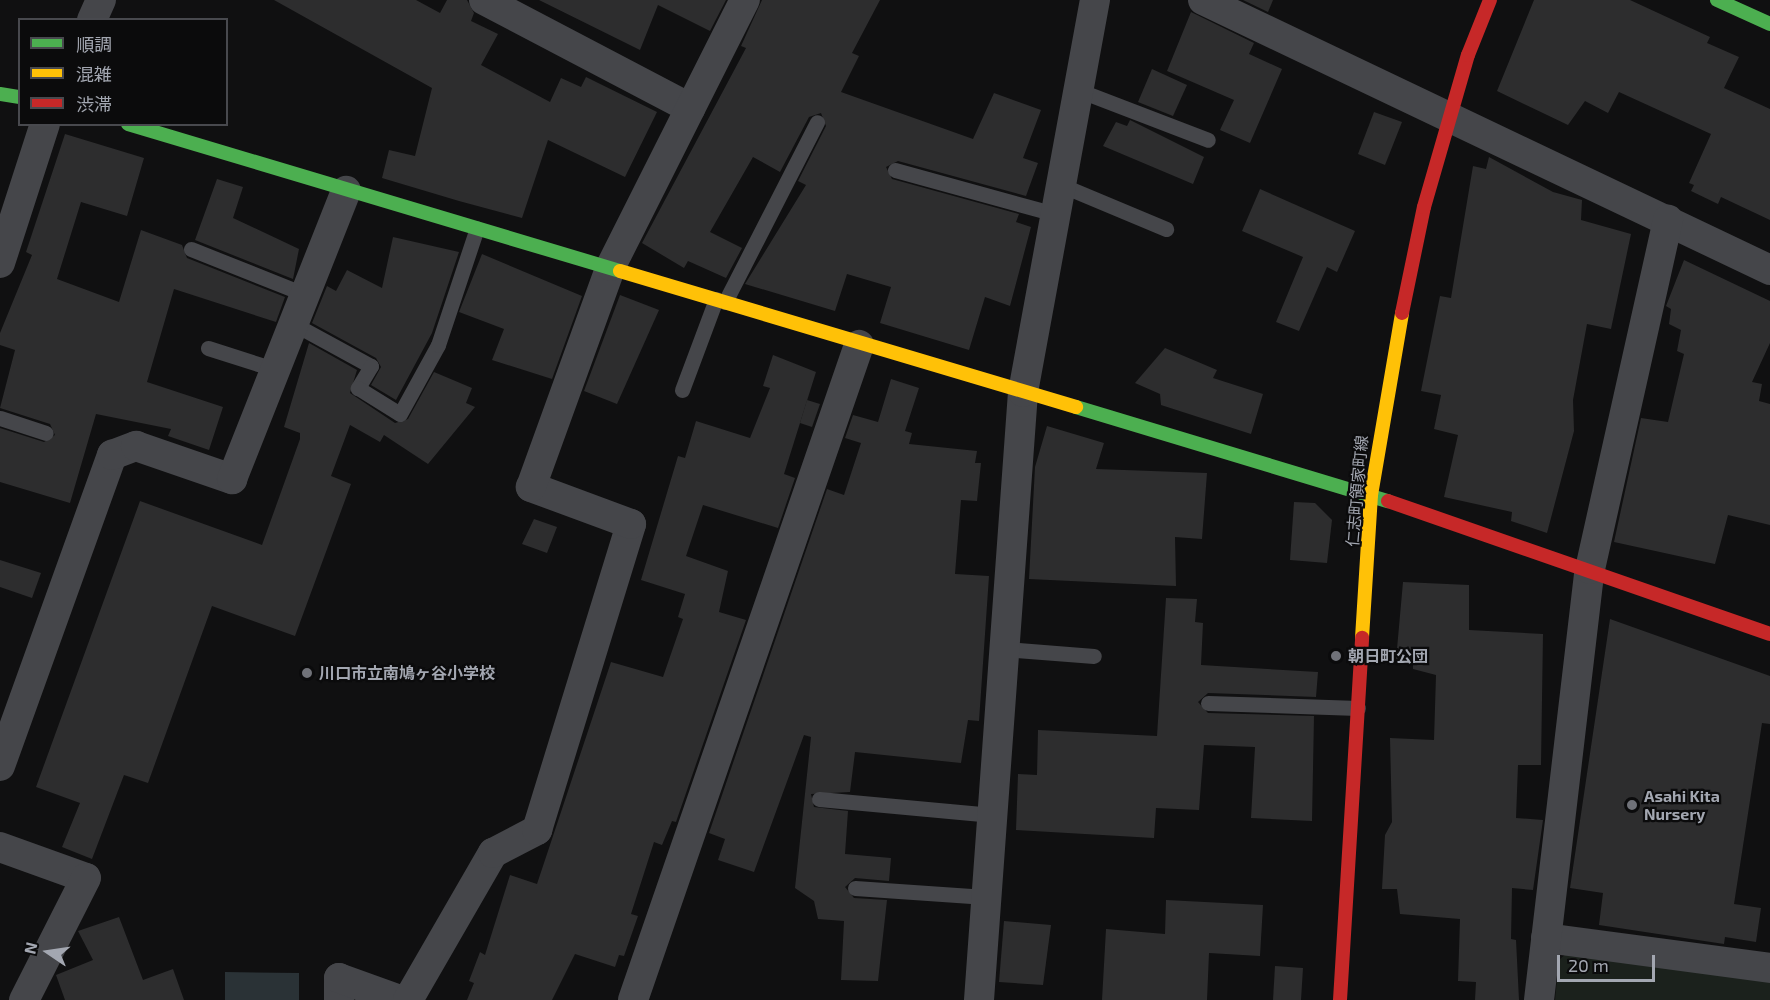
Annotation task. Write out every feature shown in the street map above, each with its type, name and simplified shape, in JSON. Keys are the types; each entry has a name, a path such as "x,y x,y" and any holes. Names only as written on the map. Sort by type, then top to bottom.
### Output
{"main road":[{"name":"仁志町領家町線","path":"1340,1000 1371,495 1401,302 1449,115 1490,0"},
{"path":"1717,0 1770,24"},
{"path":"0,94 18,97"},
{"path":"135,126 346,191 610,266 859,345 1371,495 1590,569 1770,634"}],"street":[{"path":"93,18 101,0"},
{"path":"484,0 690,108"},
{"path":"408,1000 493,853 537,830 631,524 531,487 610,266 745,0"},
{"path":"979,1000 1023,392 1095,0"},
{"path":"1203,0 1449,115 1770,270"},
{"path":"0,263 44,126"},
{"path":"0,766 112,455 136,446 232,479 346,191"},
{"path":"1539,1000 1590,569 1668,220"},
{"path":"633,1000 859,345"},
{"path":"0,847 86,878 24,1000"},
{"path":"1546,938 1770,968"},
{"path":"339,1000 339,978 400,1000"}],"lane":[{"path":"1078,90 1208,140"},
{"path":"682,390 721,301 817,122"},
{"path":"895,170 1055,214"},
{"path":"1061,185 1166,229"},
{"path":"292,323 371,366 358,388 400,414 438,345 477,228"},
{"path":"191,249 304,294"},
{"path":"208,348 274,369"},
{"path":"0,418 46,433"},
{"path":"1004,649 1094,656"},
{"path":"1208,703 1358,708"},
{"path":"819,799 992,815"},
{"path":"855,888 986,897"}],"shaded area":[{"path":"1568,952 1770,978 1770,1000 1555,1000 1559,960"},
{"path":"225,972 299,973 299,1000 225,1000"}],"building":[{"path":"274,0 416,0 440,13 447,0 467,0 474,13 471,21 498,34 481,65 550,102 561,78 581,87 586,77 657,112 625,177 548,140 522,218 459,201 382,178 389,150 415,156 432,88"},
{"path":"539,0 726,0 710,31 658,5 640,50"},
{"path":"762,0 880,0 852,53 859,56 841,92 973,139 994,93 1041,110 1023,158 1038,163 1026,196 898,161 886,167 892,179 1019,214 1016,222 1031,227 1010,306 985,297 969,350 880,323 891,287 847,274 835,311 745,284 806,185 798,181 826,126 821,113 809,117 780,172 753,157 710,232 742,248 726,278 688,261 684,268 642,243 746,48 741,46"},
{"path":"1243,0 1273,0 1268,12"},
{"path":"1534,0 1630,0 1710,37 1707,43 1739,57 1724,88 1770,109 1770,220 1721,197 1718,204 1691,191 1694,185 1689,183 1711,134 1619,92 1608,113 1585,101 1568,125 1497,91"},
{"path":"1191,12 1254,43 1249,54 1282,69 1250,143 1220,130 1234,100 1167,71"},
{"path":"1152,69 1187,85 1173,116 1138,102"},
{"path":"1374,112 1402,122 1385,165 1358,154"},
{"path":"1130,120 1204,157 1193,184 1103,146 1116,122 1127,126"},
{"path":"65,134 144,158 127,216 81,202 57,279 119,302 141,230 182,245 187,258 285,297 276,322 174,289 147,382 223,407 209,450 168,436 171,429 96,414 70,503 0,482 0,428 44,442 55,435 50,424 0,408 15,350 0,345 0,333 32,255 26,252"},
{"path":"1489,157 1553,192 1582,200 1581,220 1631,234 1611,329 1587,324 1573,400 1574,431 1547,533 1511,521 1512,512 1444,497 1458,435 1434,429 1441,395 1421,391 1440,296 1451,298 1473,166 1486,169"},
{"path":"217,179 243,187 233,218 299,249 293,279 195,240"},
{"path":"1260,189 1355,231 1337,272 1327,267 1299,331 1276,322 1303,257 1242,231"},
{"path":"393,237 459,252 432,333 396,400 371,385 381,367 376,358 312,323 327,286 336,291 347,270 382,288"},
{"path":"482,254 582,296 552,379 492,360 504,329 459,312"},
{"path":"1684,260 1770,301 1770,343 1752,382 1762,384 1759,401 1770,404 1770,525 1728,515 1715,564 1614,542 1641,418 1668,422 1684,354 1677,351 1681,330 1669,324 1671,309 1666,306"},
{"path":"620,295 659,310 617,404 584,391"},
{"path":"309,343 357,370 350,393 395,423 408,419 434,372 472,388 466,403 475,407 428,464 384,435 380,442 350,425 331,476 351,484 295,636 212,606 148,783 124,775 92,859 62,847 80,803 36,787 140,501 262,545 300,439 300,433 284,427"},
{"path":"1165,348 1217,370 1213,378 1263,394 1251,434 1161,405 1160,394 1135,383"},
{"path":"773,355 816,372 784,474 795,478 778,528 703,505 686,556 728,571 719,612 746,620 676,822 672,821 662,845 654,842 631,914 638,916 624,956 619,955 615,967 575,954 552,1000 467,1000 474,983 469,981 480,952 485,955 510,875 537,884 611,662 663,677 683,619 678,617 685,594 641,580 678,456 685,458 696,421 750,438 770,388 763,386"},
{"path":"891,379 919,388 905,431 912,433 909,444 977,451 975,463 981,463 977,501 961,500 955,574 989,576 979,721 968,720 961,763 855,752 850,792 811,794 814,807 848,811 845,854 891,858 889,881 855,878 845,887 854,898 887,900 878,981 841,980 844,921 818,919 814,901 795,888 811,737 804,735 754,872 718,860 725,839 709,833 827,489 844,495 861,443 845,438 853,415 878,422"},
{"path":"807,400 820,404 812,427 800,423"},
{"path":"1047,426 1104,443 1096,469 1207,473 1202,539 1175,537 1176,586 1029,579 1035,467"},
{"path":"1294,502 1315,503 1332,520 1327,563 1290,560"},
{"path":"534,519 557,527 547,553 522,544"},
{"path":"0,560 41,573 32,598 0,587"},
{"path":"1403,582 1469,585 1469,630 1543,634 1541,765 1518,765 1516,818 1543,820 1533,890 1512,888 1511,939 1516,940 1519,1000 1475,1000 1476,982 1458,981 1460,919 1400,914 1397,889 1382,889 1385,835 1392,822 1390,738 1434,740 1436,675 1413,669 1413,661 1396,660"},
{"path":"1166,598 1197,599 1195,622 1203,623 1201,665 1318,672 1316,697 1208,693 1198,702 1208,713 1314,716 1312,821 1251,818 1255,747 1204,745 1199,810 1156,808 1154,838 1016,830 1018,774 1037,775 1038,730 1157,736"},
{"path":"1610,619 1770,676 1770,724 1762,723 1734,904 1761,908 1756,942 1725,937 1724,944 1599,925 1603,893 1570,888"},
{"path":"1166,900 1263,905 1260,956 1209,953 1207,1000 1102,1000 1106,929 1165,934"},
{"path":"119,917 143,980 173,969 184,1000 65,1000 56,975 93,960 78,931"},
{"path":"1004,921 1051,925 1043,985 999,982"},
{"path":"1275,966 1303,968 1301,1000 1273,1000"}],"traffic: fast":[{"path":"1717,0 1770,24"},
{"path":"0,94 18,97"},
{"path":"135,126 620,271"},
{"path":"1076,407 1388,501"}],"traffic: slow":[{"path":"620,271 1076,407"},
{"path":"1362,638 1371,495 1402,313"}],"traffic: jam":[{"path":"1402,313 1424,207 1468,55 1490,0"},
{"path":"1388,501 1770,634"},
{"path":"1340,1000 1362,638"}],"place":[{"name":"朝日町公団","path":"1336,656"},
{"name":"川口市立南鳩ヶ谷小学校","path":"307,673"},
{"name":"Asahi Kita Nursery","path":"1632,805"}]}
